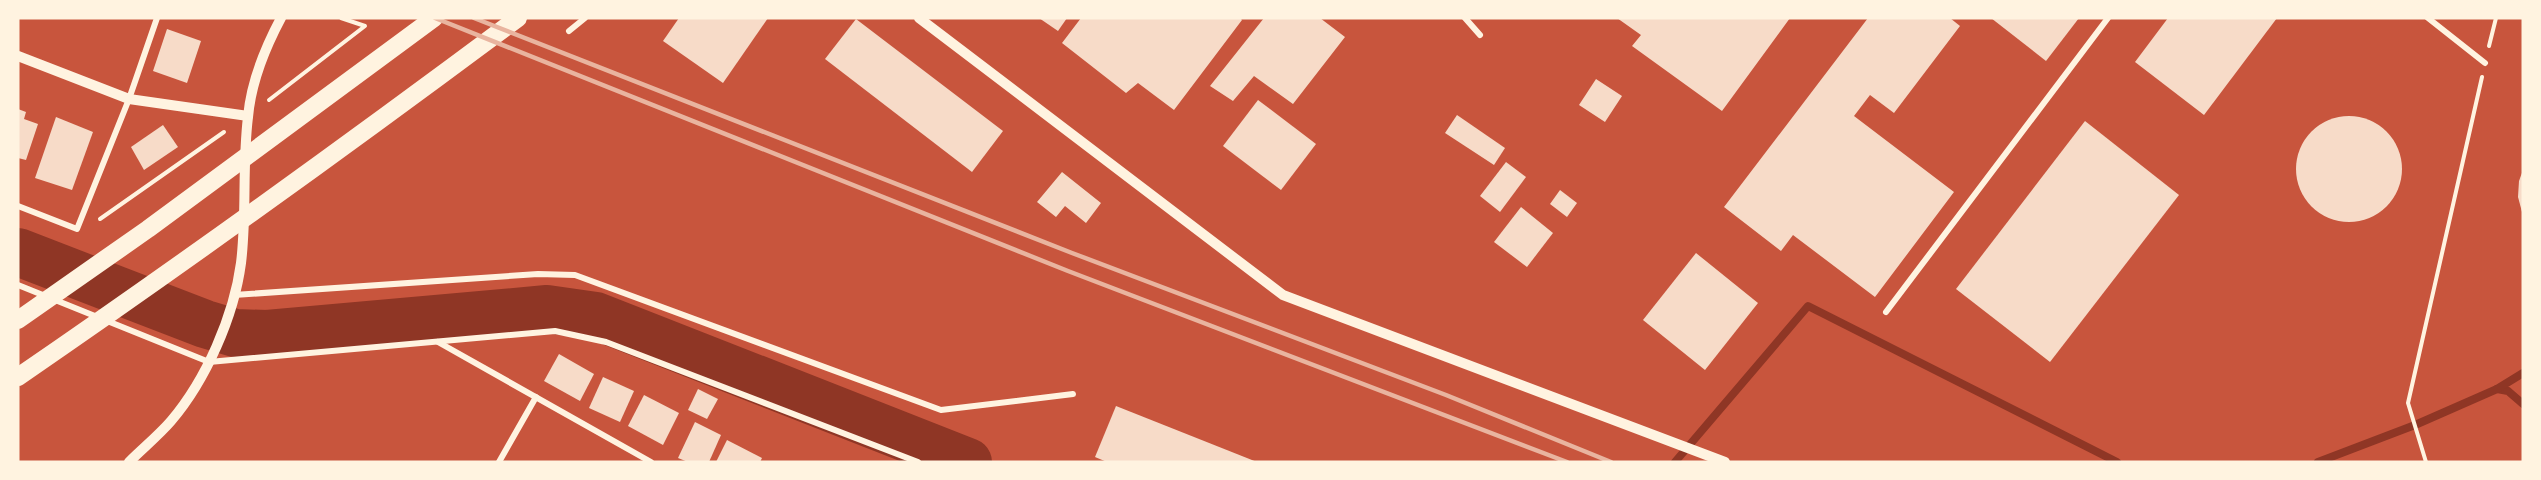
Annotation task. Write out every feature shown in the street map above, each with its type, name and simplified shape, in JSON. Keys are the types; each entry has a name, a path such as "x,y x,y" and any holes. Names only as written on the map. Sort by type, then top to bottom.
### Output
{"highway":[{"path":"18,320 148,229 434,18"},
{"path":"18,377 337,153 518,18"}],"street":[{"path":"18,206 77,229 129,99 157,18"},
{"path":"129,462 171,421 216,348 234,295 241,263 248,116 267,43 281,18"},
{"path":"569,31 585,18"},
{"path":"919,18 1283,295 1725,462"},
{"path":"1465,18 1480,35"},
{"path":"1886,312 2108,18"},
{"path":"2428,18 2486,63"},
{"path":"18,56 129,99 248,116"},
{"path":"234,295 538,274 575,275 941,410 1073,394"},
{"path":"18,285 209,362 555,331 606,342 918,462"},
{"path":"436,341 651,462"},
{"path":"499,462 536,397"}],"path":[{"path":"2426,462 2408,403 2496,18"}],"building":[{"path":"679,18 768,18 723,83 663,41"},
{"path":"1039,18 1067,18 1058,31"},
{"path":"1081,18 1240,18 1242,20 1174,110 1138,83 1126,93 1062,43"},
{"path":"1264,18 1320,18 1345,37 1293,104 1254,76 1233,101 1210,86"},
{"path":"1617,18 1790,18 1722,111 1632,46 1641,35"},
{"path":"1868,18 1950,18 1960,26 1894,113 1870,95 1854,116 1954,192 1875,297 1793,235 1781,251 1724,207"},
{"path":"1991,18 2079,18 2046,61"},
{"path":"2168,18 2277,18 2204,115 2135,62"},
{"path":"856,19 1003,131 972,172 825,59"},
{"path":"167,29 201,41 187,83 153,71"},
{"path":"1596,79 1622,96 1605,122 1579,105"},
{"path":"1258,100 1316,144 1281,190 1223,146"},
{"path":"18,109 26,112 24,119 38,124 26,160 18,158"},
{"path":"1457,115 1505,148 1494,165 1445,133"},
{"path":"2349,116 2369,120 2386,132 2398,149 2402,169 2398,189 2386,206 2369,218 2349,222 2329,218 2312,206 2300,189 2296,169 2300,149 2312,132 2329,120"},
{"path":"56,117 93,132 72,190 35,178"},
{"path":"2085,121 2179,195 2050,362 1956,289"},
{"path":"163,125 178,147 144,170 131,147"},
{"path":"1506,162 1526,177 1500,212 1480,196"},
{"path":"2523,170 2522,212 2518,197 2519,181"},
{"path":"1062,172 1101,203 1086,223 1065,206 1056,217 1037,202"},
{"path":"1560,190 1577,203 1567,217 1550,204"},
{"path":"1521,207 1553,233 1527,267 1494,242"},
{"path":"1696,253 1758,303 1705,370 1643,320"},
{"path":"559,354 594,374 580,401 544,381"},
{"path":"603,377 634,391 620,422 589,408"},
{"path":"698,389 718,399 707,419 688,410"},
{"path":"644,395 679,413 663,445 628,426"},
{"path":"1116,406 1257,462 1107,462 1095,457"},
{"path":"695,422 721,435 709,462 688,462 678,458"},
{"path":"727,440 762,458 760,462 716,462"}],"waterway":[{"path":"18,252 205,324 235,333 267,334 547,309 596,316 968,462"},
{"path":"1675,462 1808,306 2117,462"},
{"path":"2318,462 2415,425 2497,389 2523,373"},
{"path":"2497,389 2508,391 2523,404"}],"railway":[{"path":"435,18 1068,271 1567,462"},
{"path":"474,18 1072,253 1446,395 1611,462"}]}
